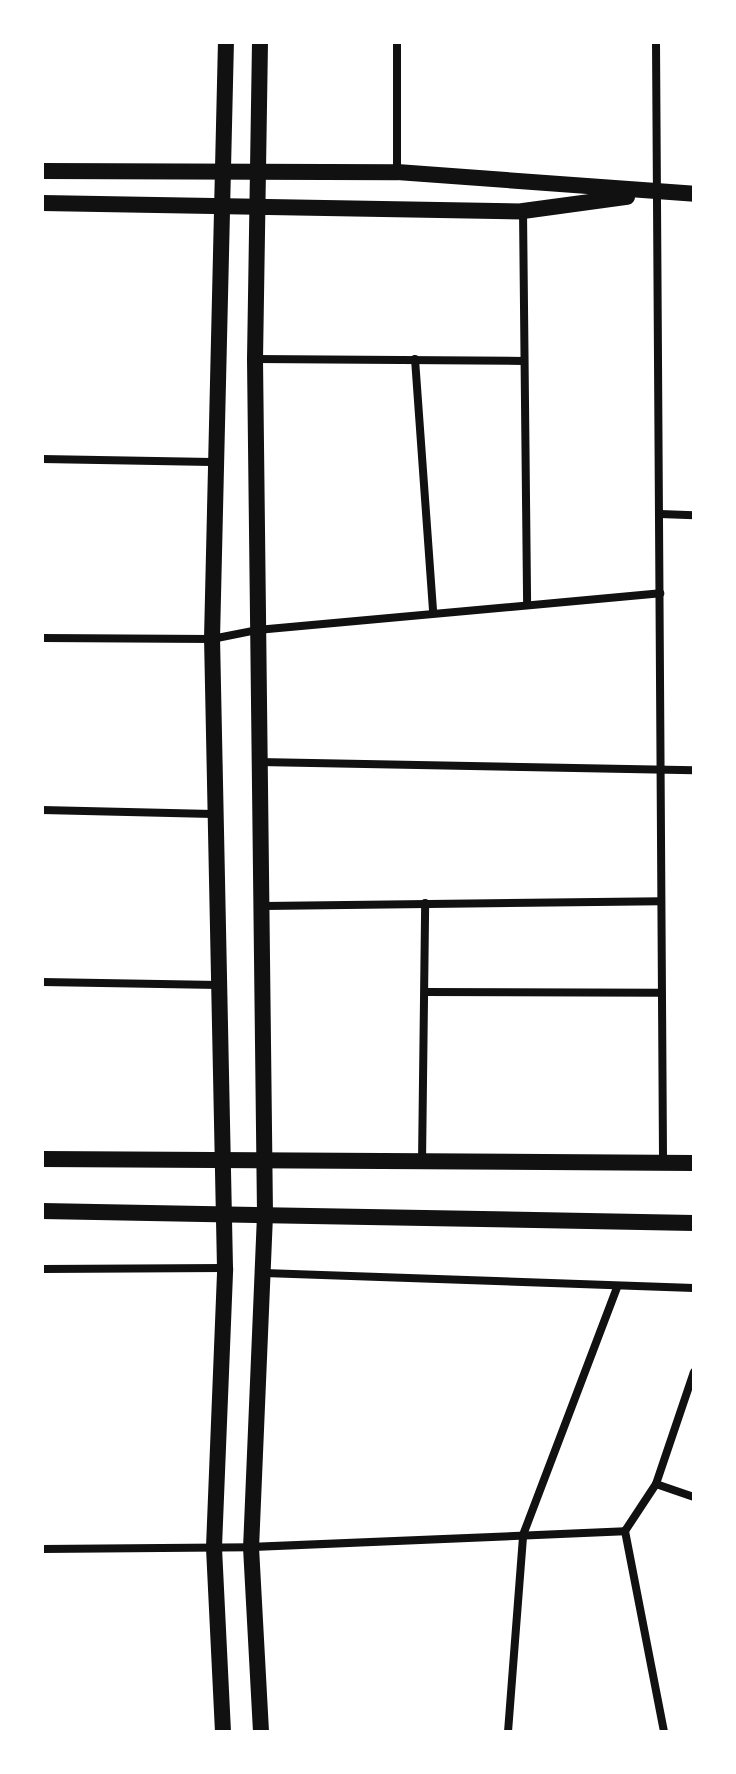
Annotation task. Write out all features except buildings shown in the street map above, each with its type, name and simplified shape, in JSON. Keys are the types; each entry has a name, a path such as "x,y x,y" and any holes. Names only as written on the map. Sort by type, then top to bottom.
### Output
{"main road":[{"path":"223,1732 214,1547 225,1216 213,814 212,462 226,42"},
{"path":"260,42 255,359 258,762 264,906 265,1215 251,1547 261,1732"},
{"path":"42,171 223,169 397,172 694,194"},
{"path":"42,203 523,211 659,193"},
{"path":"42,1159 265,1159 422,1164 694,1163"},
{"path":"42,1211 694,1223"}],"street":[{"path":"397,42 397,172"},
{"path":"656,42 663,1163"},
{"path":"523,211 527,605"},
{"path":"255,359 524,361"},
{"path":"415,359 433,612"},
{"path":"42,459 212,462"},
{"path":"660,514 694,515"},
{"path":"42,638 212,639 257,630 660,593"},
{"path":"258,762 694,770"},
{"path":"42,810 213,814"},
{"path":"264,906 661,901"},
{"path":"422,1164 425,903"},
{"path":"42,982 219,985"},
{"path":"425,992 661,993"},
{"path":"42,1269 225,1268"},
{"path":"264,1273 694,1288"},
{"path":"508,1732 523,1535 617,1287"},
{"path":"664,1732 625,1531 656,1484 694,1372"},
{"path":"656,1484 694,1497"},
{"path":"42,1549 251,1547 625,1531"}]}
